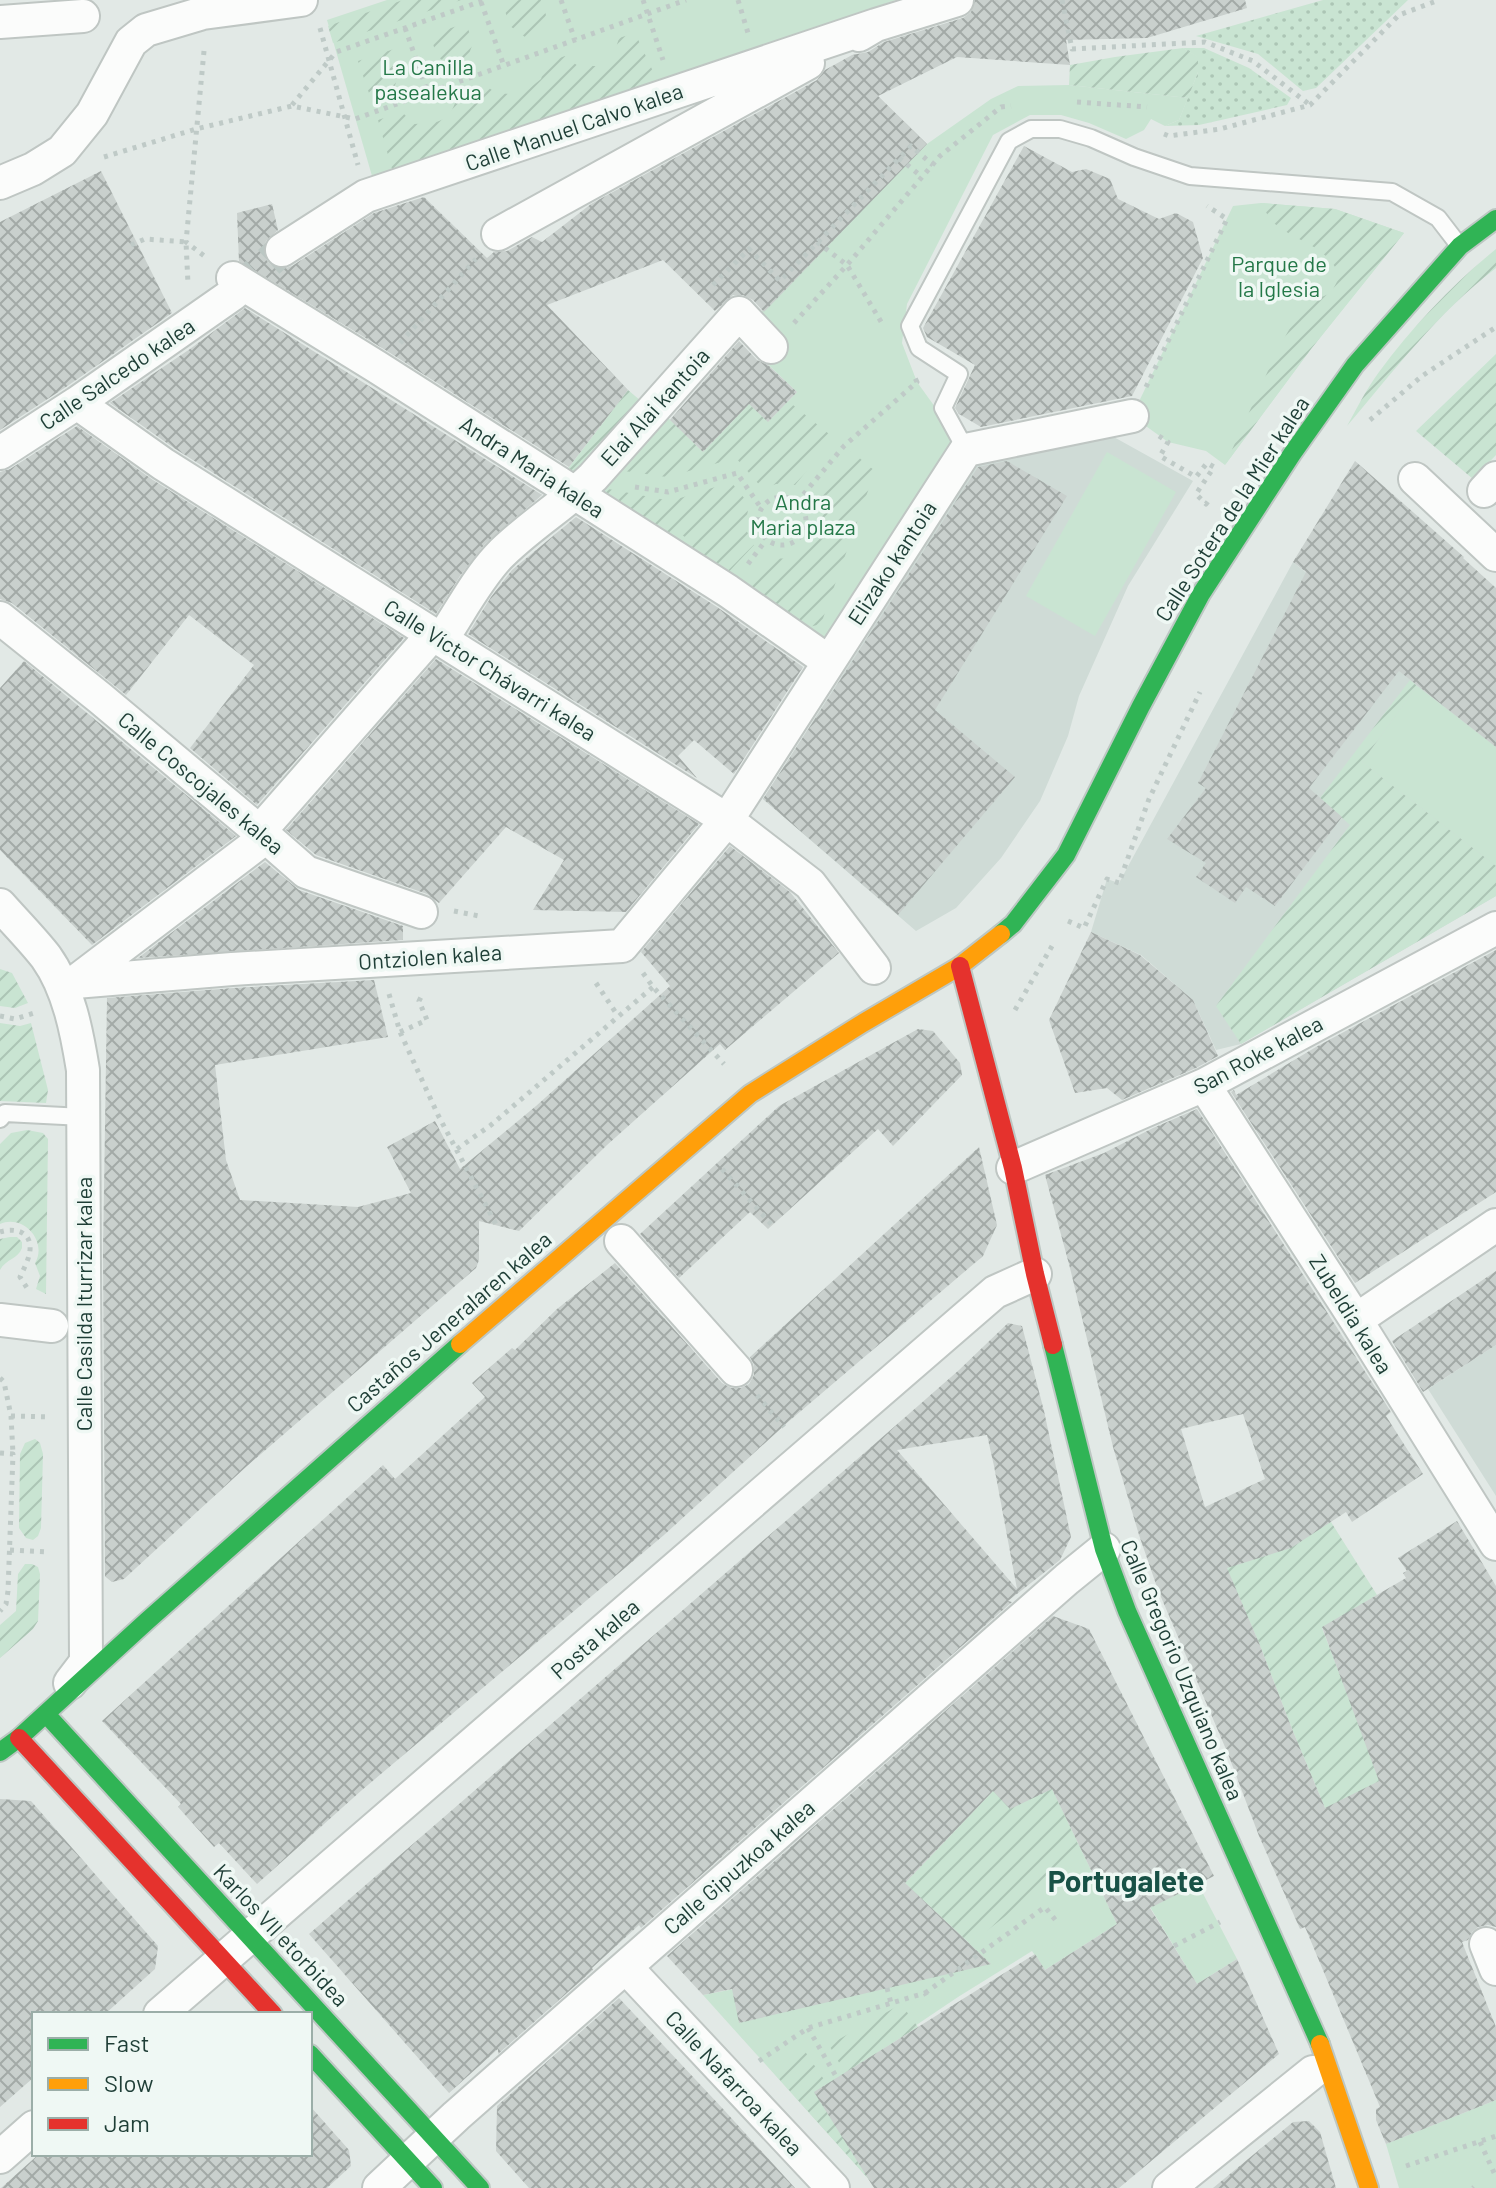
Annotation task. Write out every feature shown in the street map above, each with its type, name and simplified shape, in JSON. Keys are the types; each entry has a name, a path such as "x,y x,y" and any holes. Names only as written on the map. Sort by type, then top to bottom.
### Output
{"street":[{"name":"Calle Manuel Calvo kalea","path":"282,250 366,196 957,0"},
{"path":"0,183 33,169 62,151 92,114 131,42 146,30 203,13 310,12"},
{"path":"0,22 83,16"},
{"name":"Calle Manuel Calvo kalea","path":"498,234 876,25"},
{"name":"Calle Sotera de la Mier kalea","path":"960,966 1013,924 1066,855 1201,594 1292,454 1355,365 1460,246 1496,219"},
{"name":"Andra Maria kalea","path":"233,286 377,367 728,591 828,661"},
{"name":"Calle Salcedo kalea","path":"0,453 77,403 233,286"},
{"name":"Elai Alai kantoia","path":"75,982 263,834 438,637 500,555 575,494 739,313 771,347"},
{"name":"Calle Víctor Chávarri kalea","path":"77,403 163,464 727,820 810,884 874,968"},
{"path":"966,450 1132,416"},
{"name":"Elizako kantoia","path":"727,820 966,450"},
{"path":"1415,479 1496,555"},
{"name":"Calle Coscojales kalea","path":"0,618 306,872 421,912"},
{"name":"Ontziolen kalea","path":"75,982 232,969 622,946 727,820"},
{"name":"Calle Casilda Iturrizar kalea","path":"0,905 47,959 62,989 76,1032 83,1070 86,1662 27,1724"},
{"name":"San Roke kalea","path":"1013,1168 1204,1085 1496,928"},
{"path":"0,938 11,939 47,959"},
{"name":"Castaños Jeneralaren kalea","path":"0,1752 27,1724 519,1291 750,1094 960,966"},
{"name":"Calle Gregorio Uzquiano kalea","path":"960,966 1013,1168 1035,1274 1104,1549 1127,1611 1326,2059 1369,2188"},
{"name":"Zubeldia kalea","path":"1204,1085 1496,1544"},
{"path":"1356,1320 1496,1225"},
{"path":"621,1241 736,1370"},
{"name":"Posta kalea","path":"162,2012 995,1292 1035,1274"},
{"path":"0,1320 52,1326"},
{"name":"Calle Gipuzkoa kalea","path":"379,2188 456,2116 1104,1549"},
{"path":"0,1738 27,1724 223,1960 271,2012"},
{"name":"Karlos VII etorbidea","path":"27,1724 250,1938 480,2188"},
{"name":"Calle Nafarroa kalea","path":"636,1978 833,2188"},
{"path":"312,2056 433,2188"},
{"path":"1169,2188 1313,2072"},
{"path":"0,2157 32,2129"}],"lane":[{"path":"966,450 943,408 959,374 919,348 910,326 1009,141 1031,129 1060,129 1190,176 1392,192 1438,218 1460,246"},
{"path":"0,1119 5,1113 83,1117"}],"path":[{"path":"561,0 575,40"},
{"path":"643,0 673,93"},
{"path":"96,160 196,129 292,106 355,119 686,0"},
{"path":"1062,0 1072,49 1205,42 1253,61 1310,105"},
{"path":"1157,133 1169,136 1220,129 1310,105 1399,15 1439,0"},
{"path":"292,106 336,52 483,1 504,66"},
{"path":"310,12 329,61 366,196"},
{"path":"405,28 428,93"},
{"path":"186,242 205,39"},
{"path":"710,289 749,249 780,281 911,146 933,165"},
{"path":"899,158 922,177"},
{"path":"1132,416 1227,219 1196,199"},
{"path":"377,367 498,234"},
{"path":"131,245 145,239 186,242 233,286"},
{"path":"817,242 847,265"},
{"path":"771,347 833,281"},
{"path":"1366,423 1422,376 1496,327"},
{"path":"797,502 844,446 917,382"},
{"path":"1168,442 1160,456 1196,477 1207,463 1214,467 1196,494 1206,504"},
{"path":"623,485 668,492 737,473 761,508"},
{"path":"774,498 791,498 797,502 806,514 802,537 780,546 766,540 758,524 761,508 774,498"},
{"path":"759,550 766,540"},
{"path":"1067,921 1084,928 1107,879 1119,883 1149,799 1205,683"},
{"path":"1015,1010 1060,934"},
{"path":"457,1149 491,1125 653,987 725,1065"},
{"path":"400,1032 427,1020 419,1001 422,993 434,990"},
{"path":"390,998 400,1032 438,1115 498,1228"},
{"path":"0,1016 15,1019 35,1013"},
{"path":"721,1168 772,1225"},
{"path":"0,1232 15,1230 29,1240 31,1248 20,1277 31,1294"},
{"path":"736,1370 785,1428"},
{"path":"0,1378 4,1382 11,1416 13,1454 6,1604 0,1611"},
{"path":"11,1416 51,1417"},
{"path":"0,1453 13,1454"},
{"path":"10,1550 49,1552"},
{"path":"761,2059 808,2028 925,1993 1045,1907 1057,1922"},
{"path":"1174,1946 1193,1936"},
{"path":"887,1988 891,2003"},
{"path":"925,1993 929,2000"},
{"path":"808,2028 837,2078"},
{"path":"1399,2168 1496,2136"},
{"path":"1480,2141 1496,2177"}],"shaded area":[{"path":"1103,431 1193,481 1128,586 1079,696 1068,736 1040,801 1001,858 956,908 916,931 763,799 987,449"},
{"path":"1293,562 1496,728 1496,896 1241,1044 1216,1050 1193,1000 1141,955 1091,932 1107,879 1119,883"},
{"path":"1496,1345 1496,1496 1428,1389"}],"green space":[{"name":"La Canilla pasealekua","path":"387,0 896,0 374,183 327,20"},
{"path":"403,0 461,0 333,43 328,26"},
{"path":"519,0 541,0 546,15 540,32 525,37 510,26 503,5"},
{"path":"1323,0 1408,0 1316,88 1303,91 1258,54 1196,36"},
{"path":"466,23 473,43 466,62 451,67 437,56 430,35"},
{"path":"635,33 658,82 394,176 378,120 402,112 414,124 438,121 452,110 458,93 485,85 496,93 521,95 541,79 546,63 565,56 578,66 598,66 615,51 619,38"},
{"path":"1183,48 1204,48 1249,68 1291,98 1287,105 1199,125 1165,126 1179,120 1198,72 1197,57"},
{"path":"1183,48 1198,57 1198,72 1188,98 1069,85 1070,65"},
{"path":"394,49 401,69 394,88 370,96 358,61"},
{"name":"Andra Maria plaza","path":"1069,85 1188,98 1179,120 1165,126 1151,119 1144,130 1126,139 1061,115 1030,115 993,135 907,304 902,343 917,382 966,450 833,654 598,493 664,414 703,452 749,404 769,422 797,392 738,336 927,144 991,99 1018,86"},
{"name":"Parque de la Iglesia","path":"1261,203 1335,209 1404,233 1311,349 1225,465 1206,451 1168,442 1132,416 1233,206"},
{"path":"1262,203 1335,209 1404,233 1311,349 1225,465 1277,351 1303,305 1331,293 1340,276 1320,251 1273,222"},
{"path":"1496,249 1496,268 1436,323 1347,426 1375,378 1405,339 1449,291"},
{"path":"1496,354 1496,455 1473,479 1416,431"},
{"path":"628,390 641,401 569,479 563,475"},
{"path":"788,401 834,438 795,485 776,484 763,489 736,458 667,477 617,470 664,414 703,452 749,404 768,422"},
{"path":"851,451 875,471 821,624 797,630 741,592 770,557 795,557 812,544 819,524 814,500"},
{"path":"1107,452 1176,492 1095,636 1026,596"},
{"path":"731,482 749,504 745,528 754,545 722,579 687,554 694,544 677,531 669,541 598,493 603,488 671,501"},
{"path":"1410,680 1417,686 1362,762 1496,866 1496,896 1241,1044 1216,1006 1350,825 1320,798"},
{"path":"1417,686 1496,747 1496,866 1362,762"},
{"path":"0,969 12,973 28,1003 15,1008 0,1006"},
{"path":"0,1023 20,1026 31,1023 48,1090 46,1103 0,1101"},
{"path":"27,1130 43,1133 48,1139 46,1294 36,1289 40,1276 35,1263 38,1255 36,1238 25,1226 9,1222 0,1224 0,1144 11,1133"},
{"path":"17,1237 22,1242 22,1248 0,1270 0,1239"},
{"path":"35,1439 40,1443 43,1454 41,1528 33,1540 26,1538 19,1528 20,1454 25,1443"},
{"path":"1331,1522 1377,1595 1322,1628 1418,1877 1325,1808 1226,1567"},
{"path":"25,1564 38,1567 40,1574 38,1621 0,1658 0,1625 16,1611 18,1574"},
{"path":"1052,1789 1117,1924 1045,1970 1032,1951 845,2073 873,2184 703,1995 969,1944 993,1791"},
{"path":"1052,1789 1083,1855 970,1944 905,1883 993,1791"},
{"path":"1198,1884 1237,1959 1197,1984 1150,1907"},
{"path":"901,2004 918,2027 845,2073 829,2045"},
{"path":"804,2050 827,2084 873,2184 772,2071"},
{"path":"1496,2100 1496,2188 1399,2188 1386,2144"}],"building":[{"path":"975,0 1245,0 1247,8 1147,38 1066,40 1070,65 957,57 878,96 927,144 764,312 753,300 743,295 733,295 715,311 663,260 547,305 628,390 569,467 239,261 237,213 272,204 278,230 266,241 263,252 267,261 282,269 292,266 374,213 424,197 487,258 494,252 507,251 532,237 542,242 591,204 817,80 825,70 884,42 963,18 971,12"},
{"path":"1024,146 1072,172 1086,169 1110,179 1118,199 1159,219 1176,213 1193,222 1203,258 1132,396 981,427 959,414 955,408 975,365 927,337 923,328"},
{"path":"101,171 172,313 0,430 0,222"},
{"path":"245,308 542,495 484,545 436,614 174,448 110,403"},
{"path":"739,341 797,392 768,422 749,404 703,452 670,420"},
{"path":"77,426 153,480 404,638 257,805 190,748 254,665 189,615 126,695 12,603 0,599 0,472 10,469"},
{"path":"1007,461 1067,496 935,710 1015,777 898,915 763,799 978,467"},
{"path":"1355,461 1496,588 1496,747 1399,671 1309,788 1342,817 1275,906 1246,887 1235,903 1196,877 1206,863 1167,839 1206,788 1198,783 1306,572 1293,562"},
{"path":"576,517 717,607 803,667 734,774 694,740 678,756 697,778 468,634 512,570"},
{"path":"436,659 699,824 626,912 533,910 564,860 506,827 439,903 427,894 316,855 286,830"},
{"path":"24,661 236,836 92,945 0,850 0,688"},
{"path":"730,846 790,892 839,953 725,1050 720,1044 607,1145 519,1231 479,1221 479,1260 476,1268 247,1466 124,1579 112,1582 105,1576 103,1252 107,998 374,980 388,1037 215,1065 226,1160 240,1200 358,1207 411,1193 387,1147 435,1121 460,1169 536,1106 670,986 641,952"},
{"path":"265,862 299,890 403,926 403,940 138,958"},
{"path":"1091,932 1140,955 1193,1000 1218,1056 1122,1100 1107,1088 1075,1093 1049,1020"},
{"path":"1496,950 1496,1192 1355,1283 1231,1092 1234,1090 1236,1095 1316,1047"},
{"path":"918,1029 933,1031 960,1063 962,1075 893,1146 878,1129 768,1229 750,1212 679,1278 640,1234 779,1106"},
{"path":"1197,1109 1391,1412 1386,1416 1423,1474 1352,1522 1346,1512 1291,1548 1227,1568 1325,1808 1379,1781 1322,1627 1406,1578 1403,1573 1407,1571 1398,1558 1457,1521 1496,1586 1496,1927 1478,1927 1468,1940 1462,1942 1496,2027 1496,2100 1386,2144 1376,2120 1376,2109 1380,2107 1305,1927 1300,1929 1259,1836 1228,1754 1158,1590 1113,1447 1045,1175 1104,1153","holes":["1243,1414 1265,1479 1205,1507 1181,1429"]},
{"path":"979,1147 997,1225 983,1256 788,1422 664,1535 362,1790 257,1884 219,1843 214,1847 178,1807 181,1804 102,1721 383,1465 395,1479 485,1397 472,1383 615,1263 722,1383 731,1388 741,1388 749,1384 754,1375 750,1357"},
{"path":"1496,1271 1496,1345 1423,1392 1392,1341"},
{"path":"1008,1323 1022,1326 1071,1537 1060,1560 1008,1601 1012,1602 641,1928 639,1925 498,2054 498,2049 449,2093 309,1934 959,1370","holes":["987,1435 1017,1589 897,1450"]},
{"path":"1053,1616 1089,1629 1214,1876 1150,1908 1197,1984 1237,1959 1279,2054 1119,2188 874,2188 814,2092 1035,1954 1045,1970 1117,1924 1052,1789 1010,1809 993,1791 905,1883 991,1964 739,2023 732,1989 703,1995 667,1956"},
{"path":"0,1799 31,1801 158,1946 155,1969 107,2012 32,2012 32,2079 0,2107"},
{"path":"619,1998 795,2188 529,2188 496,2151 497,2106"},
{"path":"312,2108 349,2150 351,2166 327,2188 1,2188 37,2156 312,2156"},
{"path":"1309,2121 1320,2132 1336,2188 1213,2188 1293,2122"}],"tunnel":[{"path":"233,294 282,250"}],"traffic: fast":[{"path":"1001,934 1013,924 1066,855 1201,594 1292,454 1355,365 1460,246 1496,219"},
{"path":"0,1752 460,1344"},
{"path":"1053,1345 1104,1549 1127,1611 1320,2044"},
{"path":"46,1714 480,2188"},
{"path":"312,2056 433,2188"}],"traffic: slow":[{"path":"460,1344 750,1094 960,966 1001,934"},
{"path":"1320,2044 1369,2188"}],"traffic: jam":[{"path":"960,966 1013,1168 1053,1345"},
{"path":"19,1738 271,2012"}],"district":[{"name":"Portugalete","path":"1126,1882"}]}
